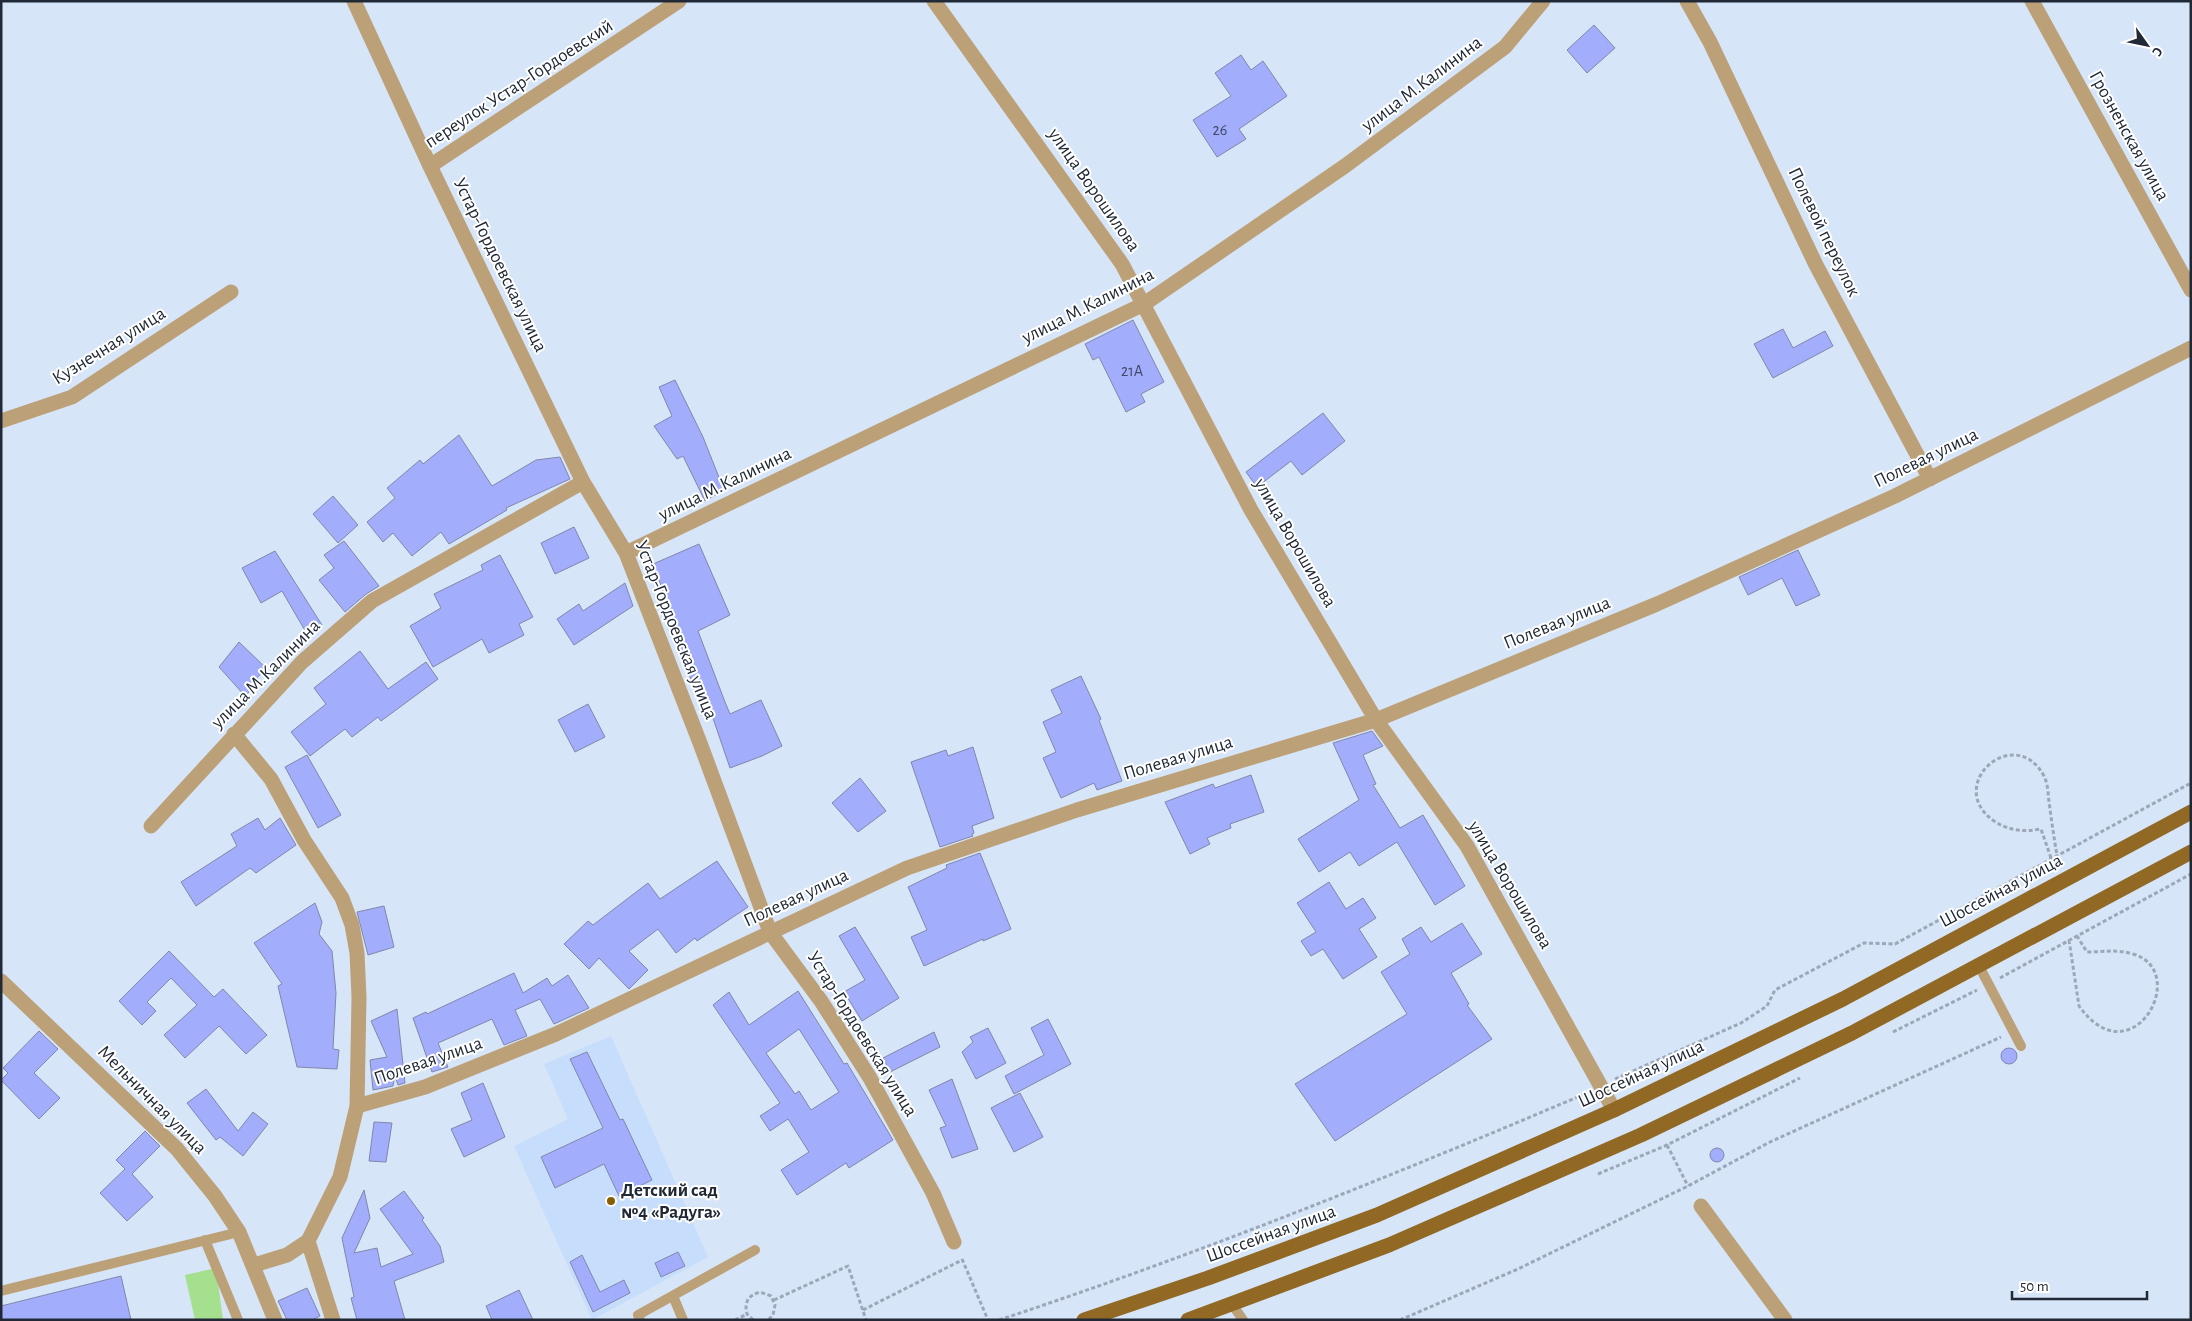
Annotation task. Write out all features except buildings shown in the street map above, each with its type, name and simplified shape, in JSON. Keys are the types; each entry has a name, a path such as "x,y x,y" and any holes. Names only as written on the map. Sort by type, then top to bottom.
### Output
{"main road":[{"name":"Шоссейная улица","path":"1084,1320 1208,1278 1377,1215 1614,1110 1843,999 2191,812"},
{"path":"1188,1320 1389,1245 1641,1135 1852,1033 2191,852"}],"street":[{"name":"Устар-Гордоевская улица","path":"354,1 430,166 583,482 626,553 700,743 770,932 822,1001 870,1078 933,1193 954,1242"},
{"name":"переулок Устар-Гордоевский","path":"430,166 680,1"},
{"name":"улица Ворошилова","path":"934,1 1122,264 1251,510 1376,720 1467,846 1614,1110"},
{"name":"улица М.Калинина","path":"626,553 1144,304 1345,166 1505,47 1543,1"},
{"name":"Полевой переулок","path":"1687,1 1710,42 1816,265 1930,479"},
{"name":"Грозненская улица","path":"2032,1 2191,290"},
{"name":"Кузнечная улица","path":"1,421 72,397 231,292"},
{"name":"Полевая улица","path":"254,1265 288,1255 308,1241 340,1177 357,1106 425,1087 556,1034 907,868 1077,810 1376,720 1657,604 1930,479 2191,348"},
{"name":"улица М.Калинина","path":"151,826 302,662 372,601 583,482"},
{"path":"234,734 270,779 304,840 342,898 352,925 357,953 359,997 357,1106"},
{"name":"Мельничная улица","path":"1,981 177,1150 215,1196 239,1232 275,1320"},
{"path":"1701,1206 1785,1320"},
{"path":"308,1241 333,1320"}],"lane":[{"path":"1979,966 2020,1046"},
{"path":"1,1291 239,1232"},
{"path":"205,1240 238,1320"},
{"path":"640,1320 638,1315 755,1250"},
{"path":"673,1296 684,1320"},
{"path":"1232,1304 1244,1320"}],"path":[{"path":"2041,830 2051,858"},
{"path":"2077,936 2087,952"},
{"path":"1400,1320 1518,1269 1688,1186 1770,1142 2013,1032"},
{"path":"1667,1145 1688,1186"},
{"path":"954,1242 988,1320"},
{"path":"863,1310 962,1260"},
{"path":"774,1300 848,1266 866,1320"},
{"path":"753,1320 747,1314 746,1302 754,1294 765,1293 774,1300 775,1310 768,1320"},
{"path":"735,1320 747,1314"}],"shaded area":[{"name":"Детский сад №4 «Радуга»","path":"611,1036 708,1257 592,1320 514,1146 568,1119 544,1064"}],"green space":[{"path":"216,1268 223,1320 195,1320 185,1275"}],"place":[{"name":"Детский сад №4 «Радуга»","path":"611,1201"}]}
